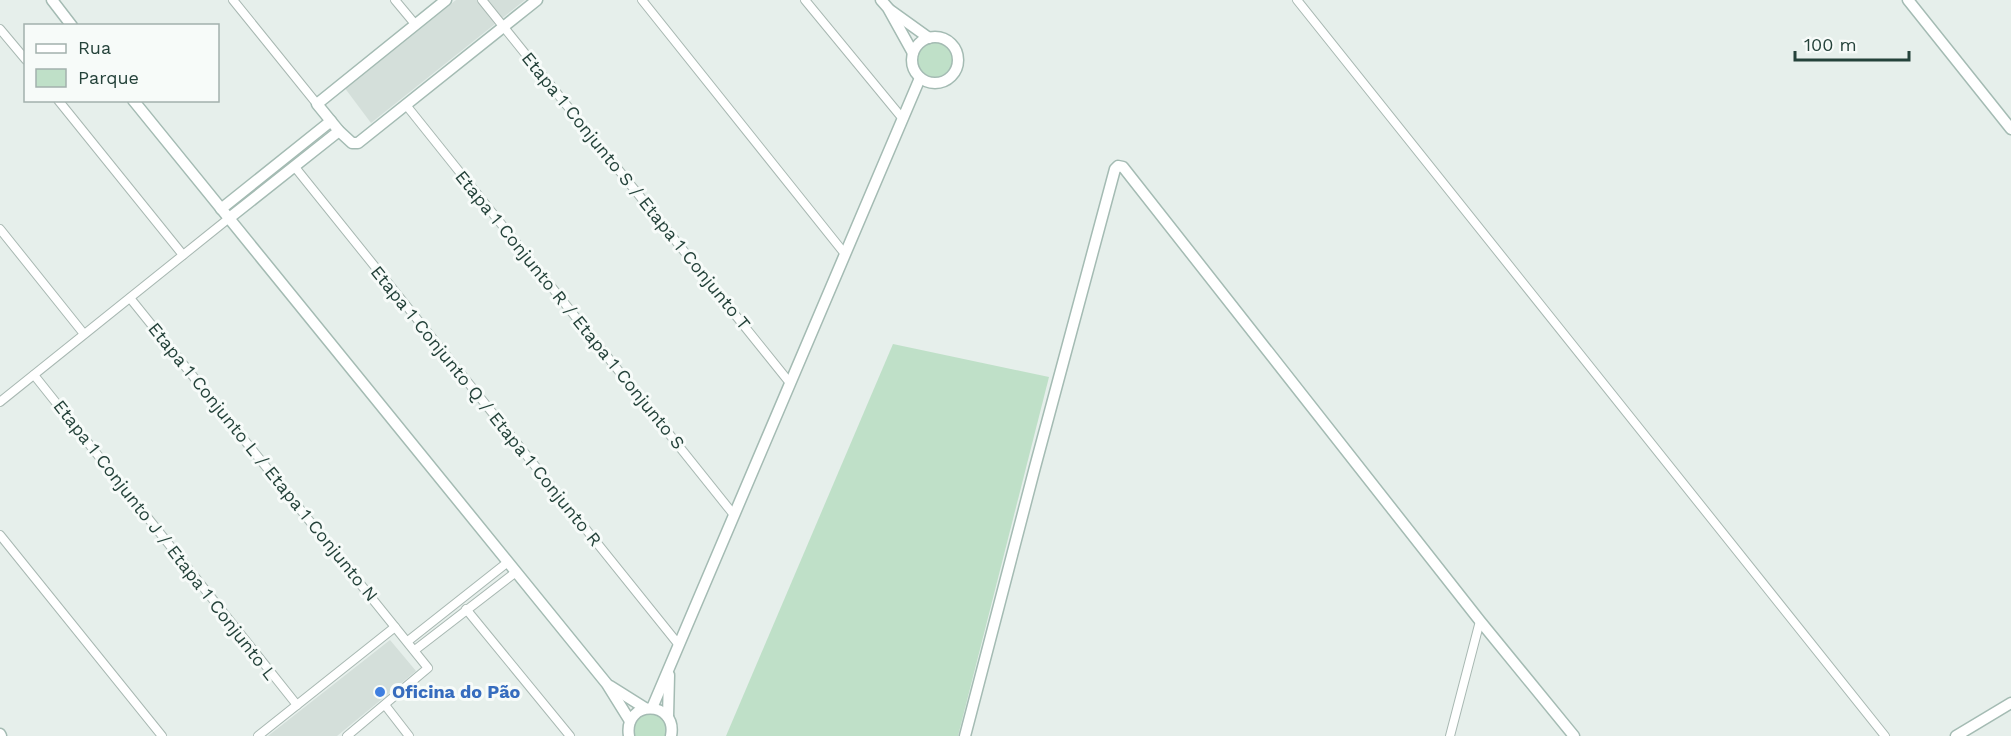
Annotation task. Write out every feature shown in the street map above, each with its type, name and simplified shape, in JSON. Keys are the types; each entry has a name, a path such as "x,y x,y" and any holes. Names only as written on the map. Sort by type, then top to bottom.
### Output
{"street":[{"path":"52,0 70,24"},
{"path":"233,0 331,122 352,143 358,143 537,0"},
{"path":"396,0 415,24"},
{"path":"317,104 446,0"},
{"name":"Etapa 1 Conjunto S / Etapa 1 Conjunto T","path":"482,0 790,382"},
{"path":"642,0 845,254"},
{"path":"805,0 903,119"},
{"path":"1297,0 1885,736"},
{"path":"1908,0 2011,129"},
{"path":"885,4 929,38"},
{"path":"885,4 913,53 913,67 920,78 934,83 940,82 947,79 956,68 957,54 949,42 936,37 919,44 913,53"},
{"path":"0,29 24,58"},
{"path":"629,736 630,721 633,715 649,708 669,672 920,78"},
{"path":"60,102 183,255"},
{"path":"135,102 607,684 630,721"},
{"name":"Etapa 1 Conjunto R / Etapa 1 Conjunto S","path":"406,105 734,515"},
{"path":"221,209 331,122"},
{"path":"0,402 339,131"},
{"name":"Etapa 1 Conjunto Q / Etapa 1 Conjunto R","path":"294,166 679,645"},
{"path":"965,736 1038,455 1115,169 1118,166 1123,167 1480,621 1574,736"},
{"path":"0,229 84,334"},
{"name":"Etapa 1 Conjunto L / Etapa 1 Conjunto N","path":"130,297 408,641 428,669 385,705"},
{"name":"Etapa 1 Conjunto J / Etapa 1 Conjunto L","path":"34,375 297,705"},
{"path":"0,535 162,736"},
{"path":"408,641 508,562"},
{"path":"415,650 516,572"},
{"path":"466,609 570,736"},
{"path":"1450,736 1480,621"},
{"path":"258,736 395,627"},
{"path":"668,717 669,672"},
{"path":"607,684 649,708 661,711 671,723 671,736"},
{"path":"1956,736 2011,703"},
{"path":"347,736 385,705 409,736"}],"shaded area":[{"path":"456,0 525,0 371,123 344,87"},
{"path":"390,640 416,671 337,736 268,736"}],"green space":[{"path":"935,42 948,47 953,60 948,73 935,78 922,73 917,60 922,47"},
{"path":"893,344 1049,377 958,736 726,736"},
{"path":"651,712 664,721 666,736 634,736 634,723 641,715"}],"place":[{"name":"Oficina do Pão","path":"380,692"}]}
